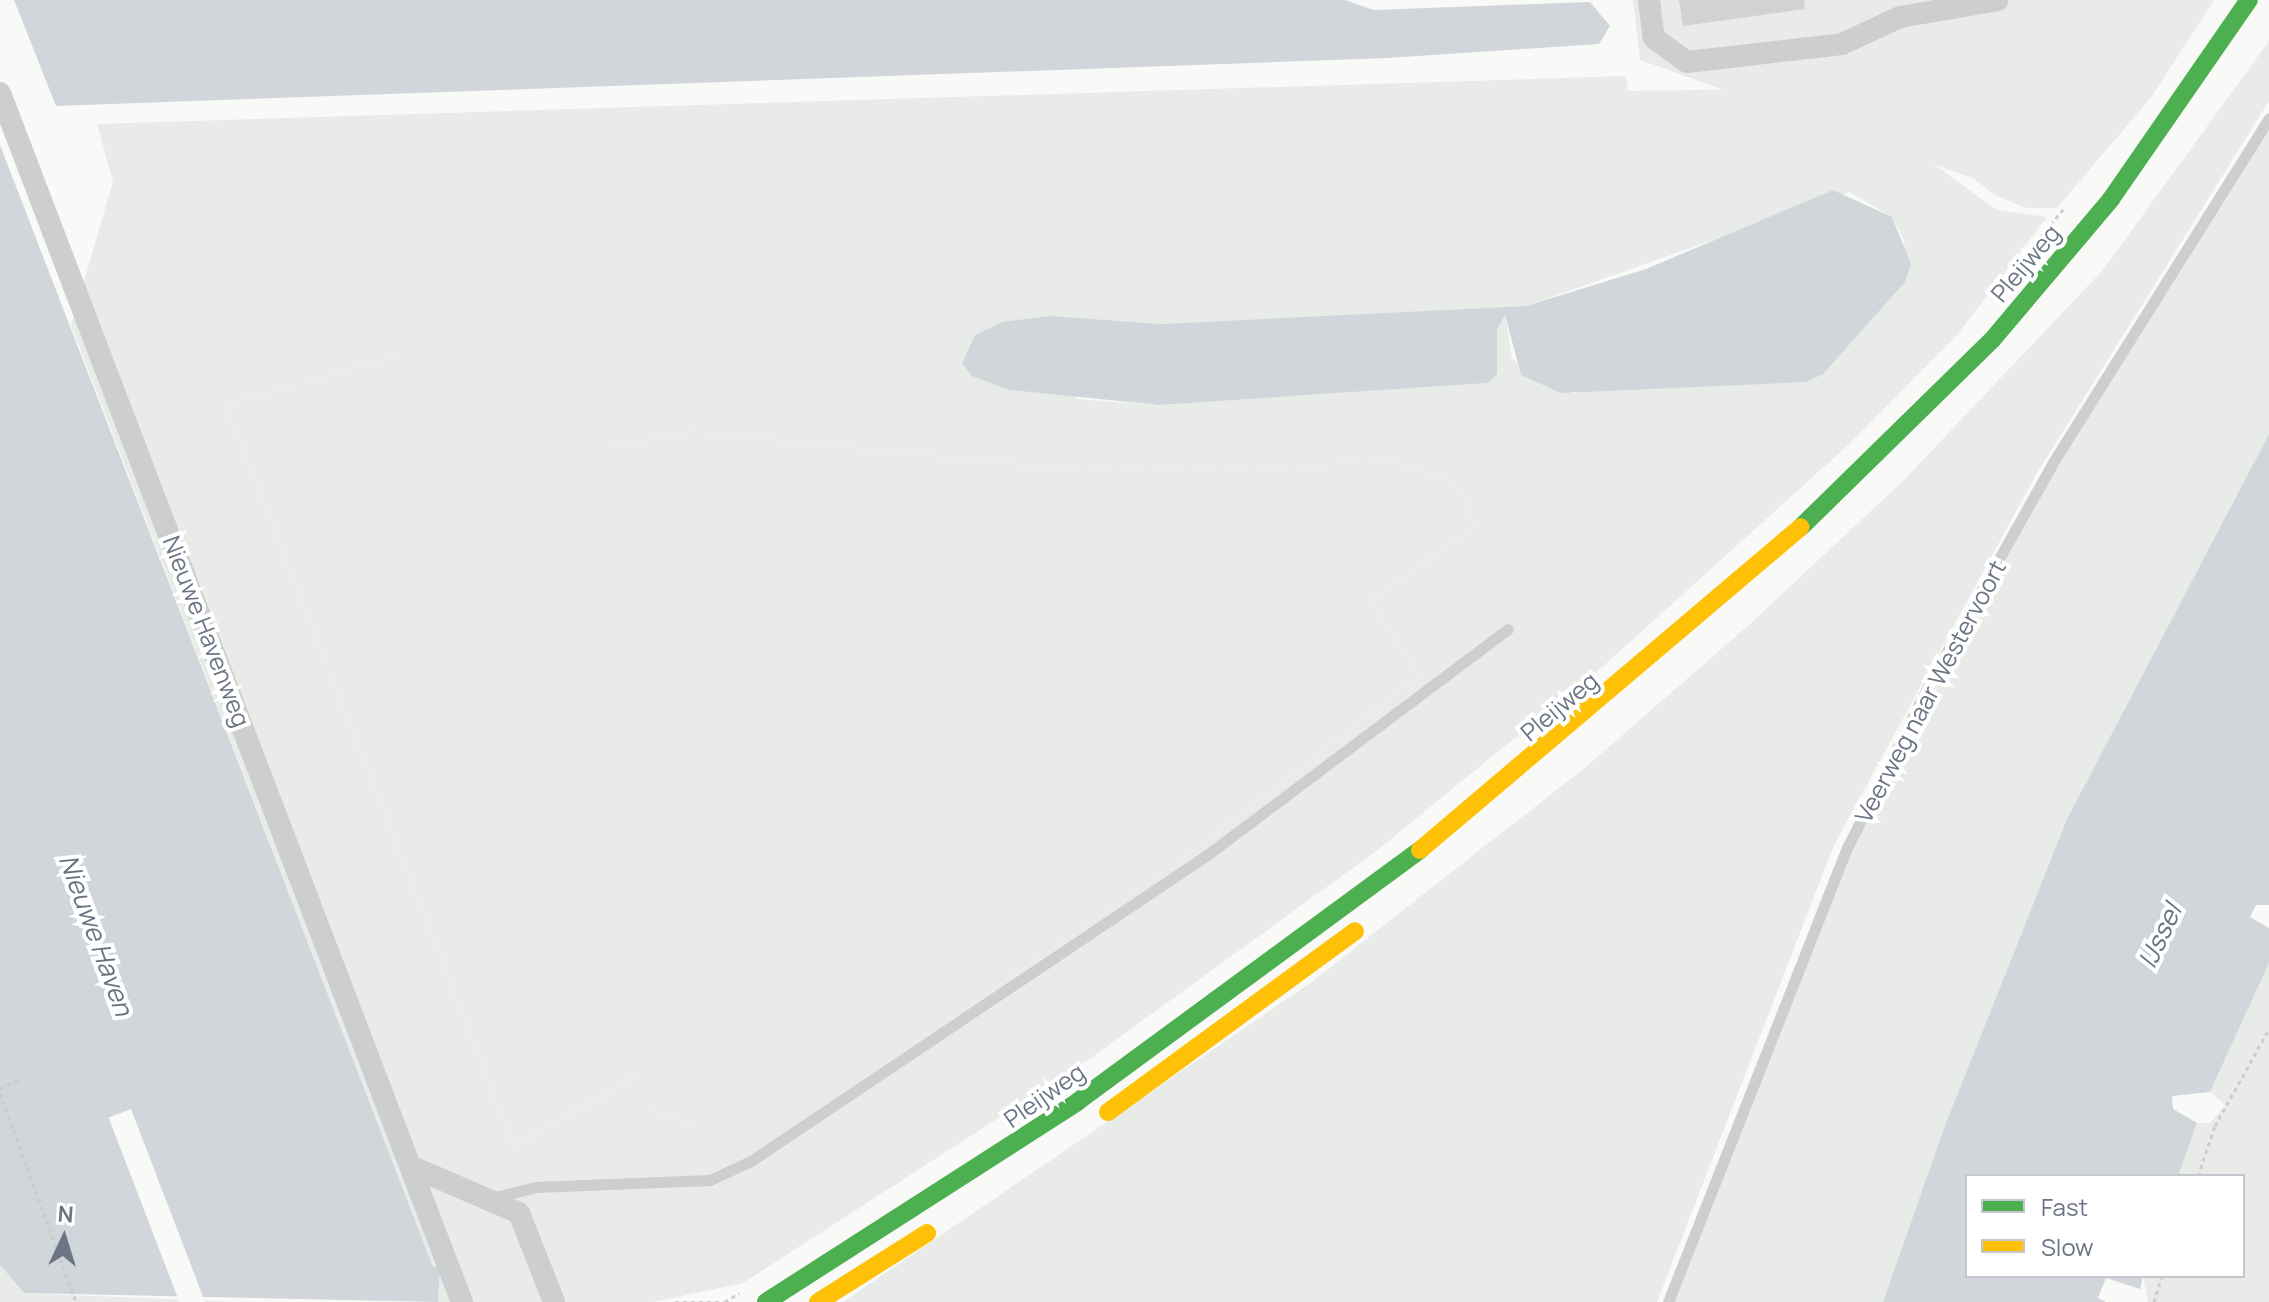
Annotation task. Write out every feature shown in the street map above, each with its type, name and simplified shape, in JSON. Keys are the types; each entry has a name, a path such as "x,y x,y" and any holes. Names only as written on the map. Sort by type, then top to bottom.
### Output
{"highway":[{"name":"Pleijweg","path":"766,1302 1077,1102 1395,871 1764,562 1992,340 2111,199 2249,0"},
{"path":"1094,1122 1376,915"},
{"path":"818,1302 939,1225"}],"street":[{"path":"1649,0 1654,38 1687,62 1842,44 1900,17 1998,0"},
{"name":"Nieuwe Havenweg","path":"0,93 415,1168 462,1302"},
{"path":"415,1168 519,1213 554,1302"}],"lane":[{"name":"Veerweg naar Westervoort","path":"1668,1302 1848,846 1931,680 2052,464 2269,118"},
{"path":"487,1199 536,1187 710,1180 751,1161 1207,855 1508,629"}],"path":[{"name":"Pleijweg","path":"1991,297 2057,216"},
{"path":"2199,1174 2215,1126 2269,1029"},
{"path":"0,1088 20,1080"},
{"path":"0,1093 76,1302"},
{"path":"2154,1302 2161,1278"},
{"path":"675,1302 724,1302 752,1285"}],"shaded area":[{"path":"1633,0 2177,0 2057,208 1640,60"},
{"path":"2108,0 2214,0 2152,96 2057,208 2026,208 1995,195 1854,87","holes":["2101,32 2104,42 2009,147 1950,97 1966,81"]},
{"path":"2269,41 2269,101 2037,473 1834,845 1657,1302 843,1302 1309,984 1587,766 1750,624 1903,481 2103,270"},
{"path":"1626,76 1628,91 1828,88 1997,210 2047,217 1957,335 1847,446 1609,661 1375,852 1088,1060 743,1283 653,1302 438,1302 439,1266 433,1268 71,325 113,182 97,124","holes":["1849,192 1892,217 1905,242 1806,382 1596,386 1574,394 1537,380 1512,358 1505,315 1497,329 1497,374 1488,383 1159,405 1077,399 1050,316 1161,324 1526,306","403,354 470,521 613,447 690,431 1082,471 1398,462 1449,481 1466,496 1473,528 1371,601 1420,675 1171,868 844,1091 709,1156 688,1122 656,1113 637,1076 514,1146 226,405"]},
{"path":"2269,126 2269,434 2067,819 1944,1128 1883,1302 1673,1302 1851,851 1950,656 2045,486"},
{"path":"403,354 561,469 613,447 690,431 1082,471 1398,462 1449,481 1466,496 1473,528 1371,601 1420,675 1171,868 844,1091 709,1157 688,1122 656,1113 636,1076 514,1146 226,405"},
{"path":"2269,963 2269,1302 2148,1302 2143,1278 2245,1278 2245,1174 2179,1174 2197,1123 2210,1123 2225,1105 2210,1092"},
{"path":"0,1265 24,1293 239,1302 0,1302"}],"water":[{"path":"14,0 1345,0 1374,10 1590,2 1610,26 1599,44 1387,58 56,106"},
{"name":"Nieuwe Haven","path":"0,145 433,1267 440,1266 438,1302 24,1293 0,1265"},
{"path":"1833,190 1892,217 1911,264 1905,282 1823,374 1806,382 1561,393 1521,375 1505,315 1497,329 1497,374 1488,383 1159,405 1010,390 972,376 962,363 975,335 1002,322 1051,316 1161,324 1526,306 1646,269"},
{"name":"IJssel","path":"2269,434 2269,905 2256,905 2250,917 2269,928 2269,963 2210,1092 2172,1096 2173,1109 2197,1123 2179,1174 1965,1174 1965,1278 2106,1278 2098,1298 2106,1302 1883,1302 1944,1128 2067,819"},
{"path":"2106,1278 2143,1278 2140,1289"}],"pier":[{"path":"131,1109 205,1302 179,1302 109,1118"}],"building":[{"path":"1679,0 1804,0 1805,9 1683,26"}],"traffic: fast":[{"path":"1801,527 1992,340 2111,199 2249,0"},
{"path":"766,1302 1077,1102 1420,850"}],"traffic: slow":[{"path":"1420,850 1801,527"},
{"path":"1108,1112 1355,931"},
{"path":"818,1302 927,1233"}]}
